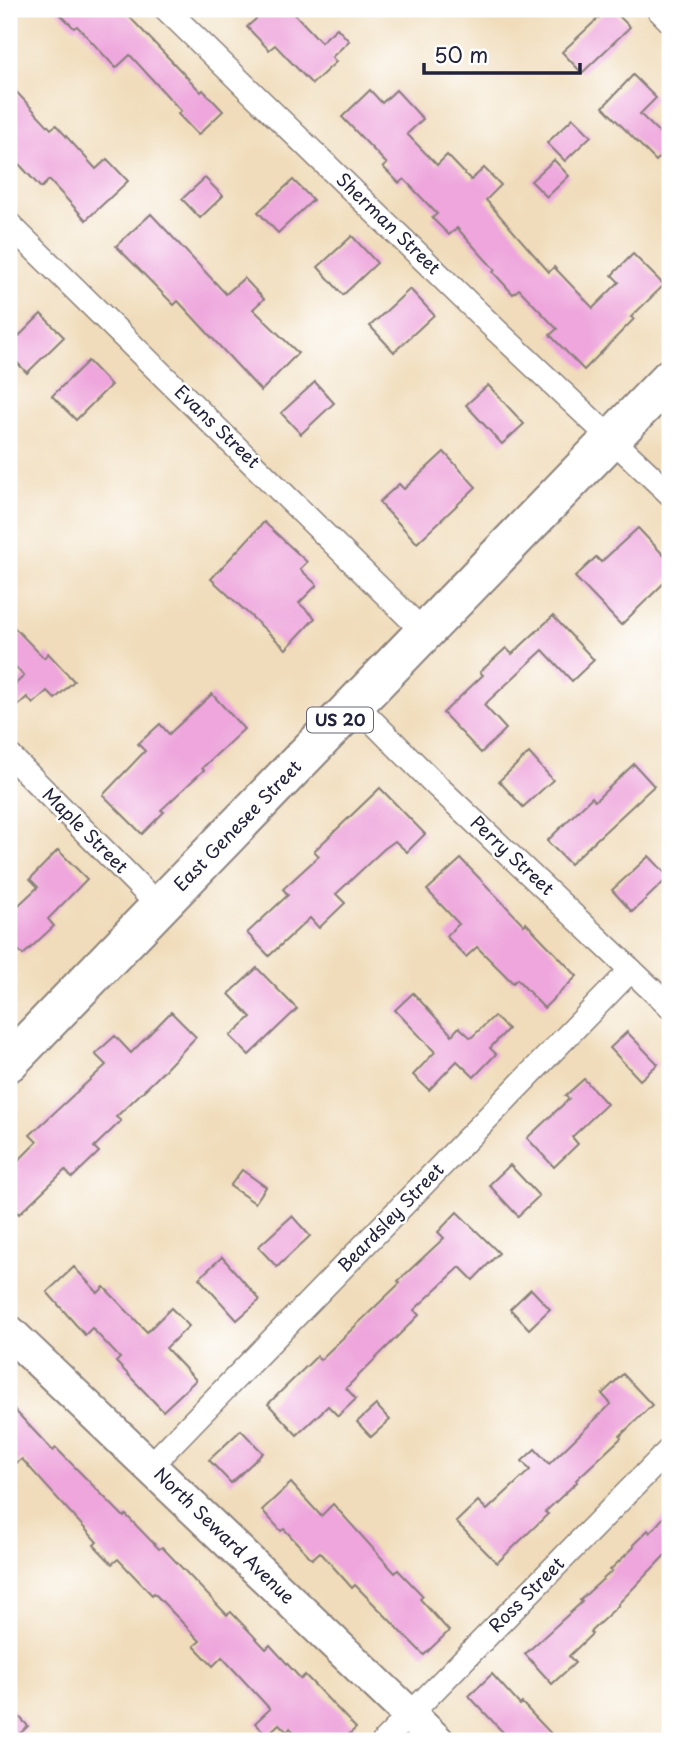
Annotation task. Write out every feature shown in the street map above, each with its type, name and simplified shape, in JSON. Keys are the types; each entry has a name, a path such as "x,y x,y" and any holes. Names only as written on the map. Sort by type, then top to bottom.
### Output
{"highway":[{"name":"East Genesee Street","path":"9,1062 670,378"}],"street":[{"name":"Sherman Street","path":"166,9 497,331 670,494"},
{"path":"658,9 670,21"},
{"name":"Evans Street","path":"9,224 424,632"},
{"name":"Perry Street","path":"355,704 438,787 670,1007"},
{"name":"Maple Street","path":"9,755 160,907"},
{"name":"Beardsley Street","path":"150,1466 631,970"},
{"name":"North Seward Avenue","path":"9,1332 437,1741"},
{"name":"Ross Street","path":"384,1741 670,1449"}],"building":[{"path":"55,9 122,9 201,92 203,90 223,111 198,135 178,114 181,111 130,55 116,68 77,26 74,28"},
{"path":"267,9 290,9 321,42 337,28 349,41 332,57 336,62 312,84 275,45 269,50 247,27"},
{"path":"608,9 612,9 630,27 582,73 562,52"},
{"path":"633,75 656,98 640,114 670,143 656,161 603,107"},
{"path":"9,84 51,129 56,125 96,169 107,159 128,181 86,220 49,180 41,188 9,153"},
{"path":"370,90 382,103 396,90 423,119 407,134 437,165 447,155 471,180 484,168 501,185 486,200 549,272 554,267 593,308 619,282 612,275 633,254 664,285 584,370 550,335 557,329 519,289 513,294 457,228 449,235 432,218 437,214 404,179 399,183 383,167 387,164 342,117"},
{"path":"573,118 591,136 565,161 547,143"},
{"path":"554,160 569,176 547,197 531,181"},
{"path":"205,178 223,196 200,218 182,199"},
{"path":"293,180 313,200 278,233 258,212"},
{"path":"151,214 226,294 244,278 264,299 253,309 298,353 261,391 178,301 174,305 116,246"},
{"path":"352,236 377,263 343,295 318,267"},
{"path":"410,289 434,315 394,352 370,326"},
{"path":"41,314 64,337 27,373 9,354 9,346"},
{"path":"88,361 111,385 76,420 52,396"},
{"path":"315,382 334,403 301,434 281,413"},
{"path":"488,385 524,424 502,444 466,405"},
{"path":"444,452 476,487 417,543 379,502 399,484 404,489"},
{"path":"264,522 307,562 300,569 317,585 299,603 315,618 286,649 211,579"},
{"path":"638,528 670,562 670,577 621,625 575,577 596,557 601,562"},
{"path":"553,616 594,660 572,681 543,650 484,705 506,729 481,753 443,713 483,675 480,672 506,648 512,654"},
{"path":"9,622 44,658 48,653 74,681 55,699 47,691 33,704 27,697 16,707 9,699 9,690 24,676 9,660"},
{"path":"212,694 244,729 161,810 164,812 142,834 103,795 145,751 138,744 160,724 169,734"},
{"path":"529,753 553,780 523,807 499,781"},
{"path":"634,764 654,786 570,864 547,841 592,797 595,801"},
{"path":"380,788 425,834 407,852 395,841 384,849 336,894 345,903 319,928 310,918 269,956 247,933 288,895 283,889 319,856 314,851"},
{"path":"58,850 87,879 48,919 54,926 23,955 9,940 9,914 38,887 30,879"},
{"path":"649,856 669,877 632,912 612,890"},
{"path":"461,859 577,976 544,1008 517,979 513,983 477,947 466,957 446,936 459,924 427,890"},
{"path":"257,968 297,1009 249,1055 230,1036 251,1017 229,994"},
{"path":"413,993 452,1035 459,1027 471,1038 494,1016 508,1029 490,1048 496,1054 474,1077 457,1061 429,1090 413,1075 435,1052 395,1010"},
{"path":"171,1012 196,1037 116,1117 121,1121 94,1147 99,1152 72,1178 65,1170 19,1214 9,1203 9,1170 37,1142 30,1135 106,1065 95,1054 115,1036 131,1053"},
{"path":"627,1032 658,1064 640,1080 610,1048"},
{"path":"584,1079 607,1104 572,1137 578,1144 554,1167 527,1138 569,1099 565,1096"},
{"path":"510,1165 539,1196 518,1216 489,1185"},
{"path":"242,1170 266,1187 255,1203 230,1186"},
{"path":"457,1212 499,1253 473,1280 460,1267 414,1310 419,1315 346,1388 356,1399 338,1416 328,1406 297,1435 268,1404 317,1356 320,1360 400,1283 398,1281 444,1238 438,1232"},
{"path":"292,1216 310,1236 277,1267 258,1247"},
{"path":"222,1257 260,1300 237,1320 199,1278"},
{"path":"74,1267 98,1293 104,1287 147,1332 171,1308 189,1326 166,1348 196,1380 163,1411 116,1362 120,1358 92,1328 85,1335 47,1292"},
{"path":"531,1289 550,1309 529,1329 510,1309"},
{"path":"623,1374 652,1405 497,1563 456,1522 478,1501 487,1510 530,1470 522,1461 535,1449 549,1464 611,1404 602,1394"},
{"path":"9,1404 53,1451 56,1448 124,1517 126,1515 159,1549 162,1547 227,1615 231,1612 266,1649 270,1645 301,1679 305,1675 356,1728 342,1741 302,1741 290,1728 287,1732 279,1724 267,1735 255,1723 270,1709 222,1657 213,1666 194,1646 200,1641 154,1593 152,1595 118,1559 112,1564 94,1545 97,1542 22,1459 17,1463 9,1454"},
{"path":"376,1405 390,1420 371,1437 357,1422"},
{"path":"241,1430 263,1453 231,1483 209,1460"},
{"path":"291,1483 321,1516 333,1504 395,1573 398,1570 423,1596 420,1599 449,1631 424,1655 355,1585 352,1588 320,1552 312,1559 262,1510"},
{"path":"670,1510 670,1550 590,1632 592,1634 569,1656 575,1663 552,1684 525,1654 582,1602 580,1600 612,1571 610,1570 648,1530 650,1533"},
{"path":"492,1674 558,1741 511,1741 469,1696"},
{"path":"9,1706 28,1726 12,1741 9,1741"}]}
